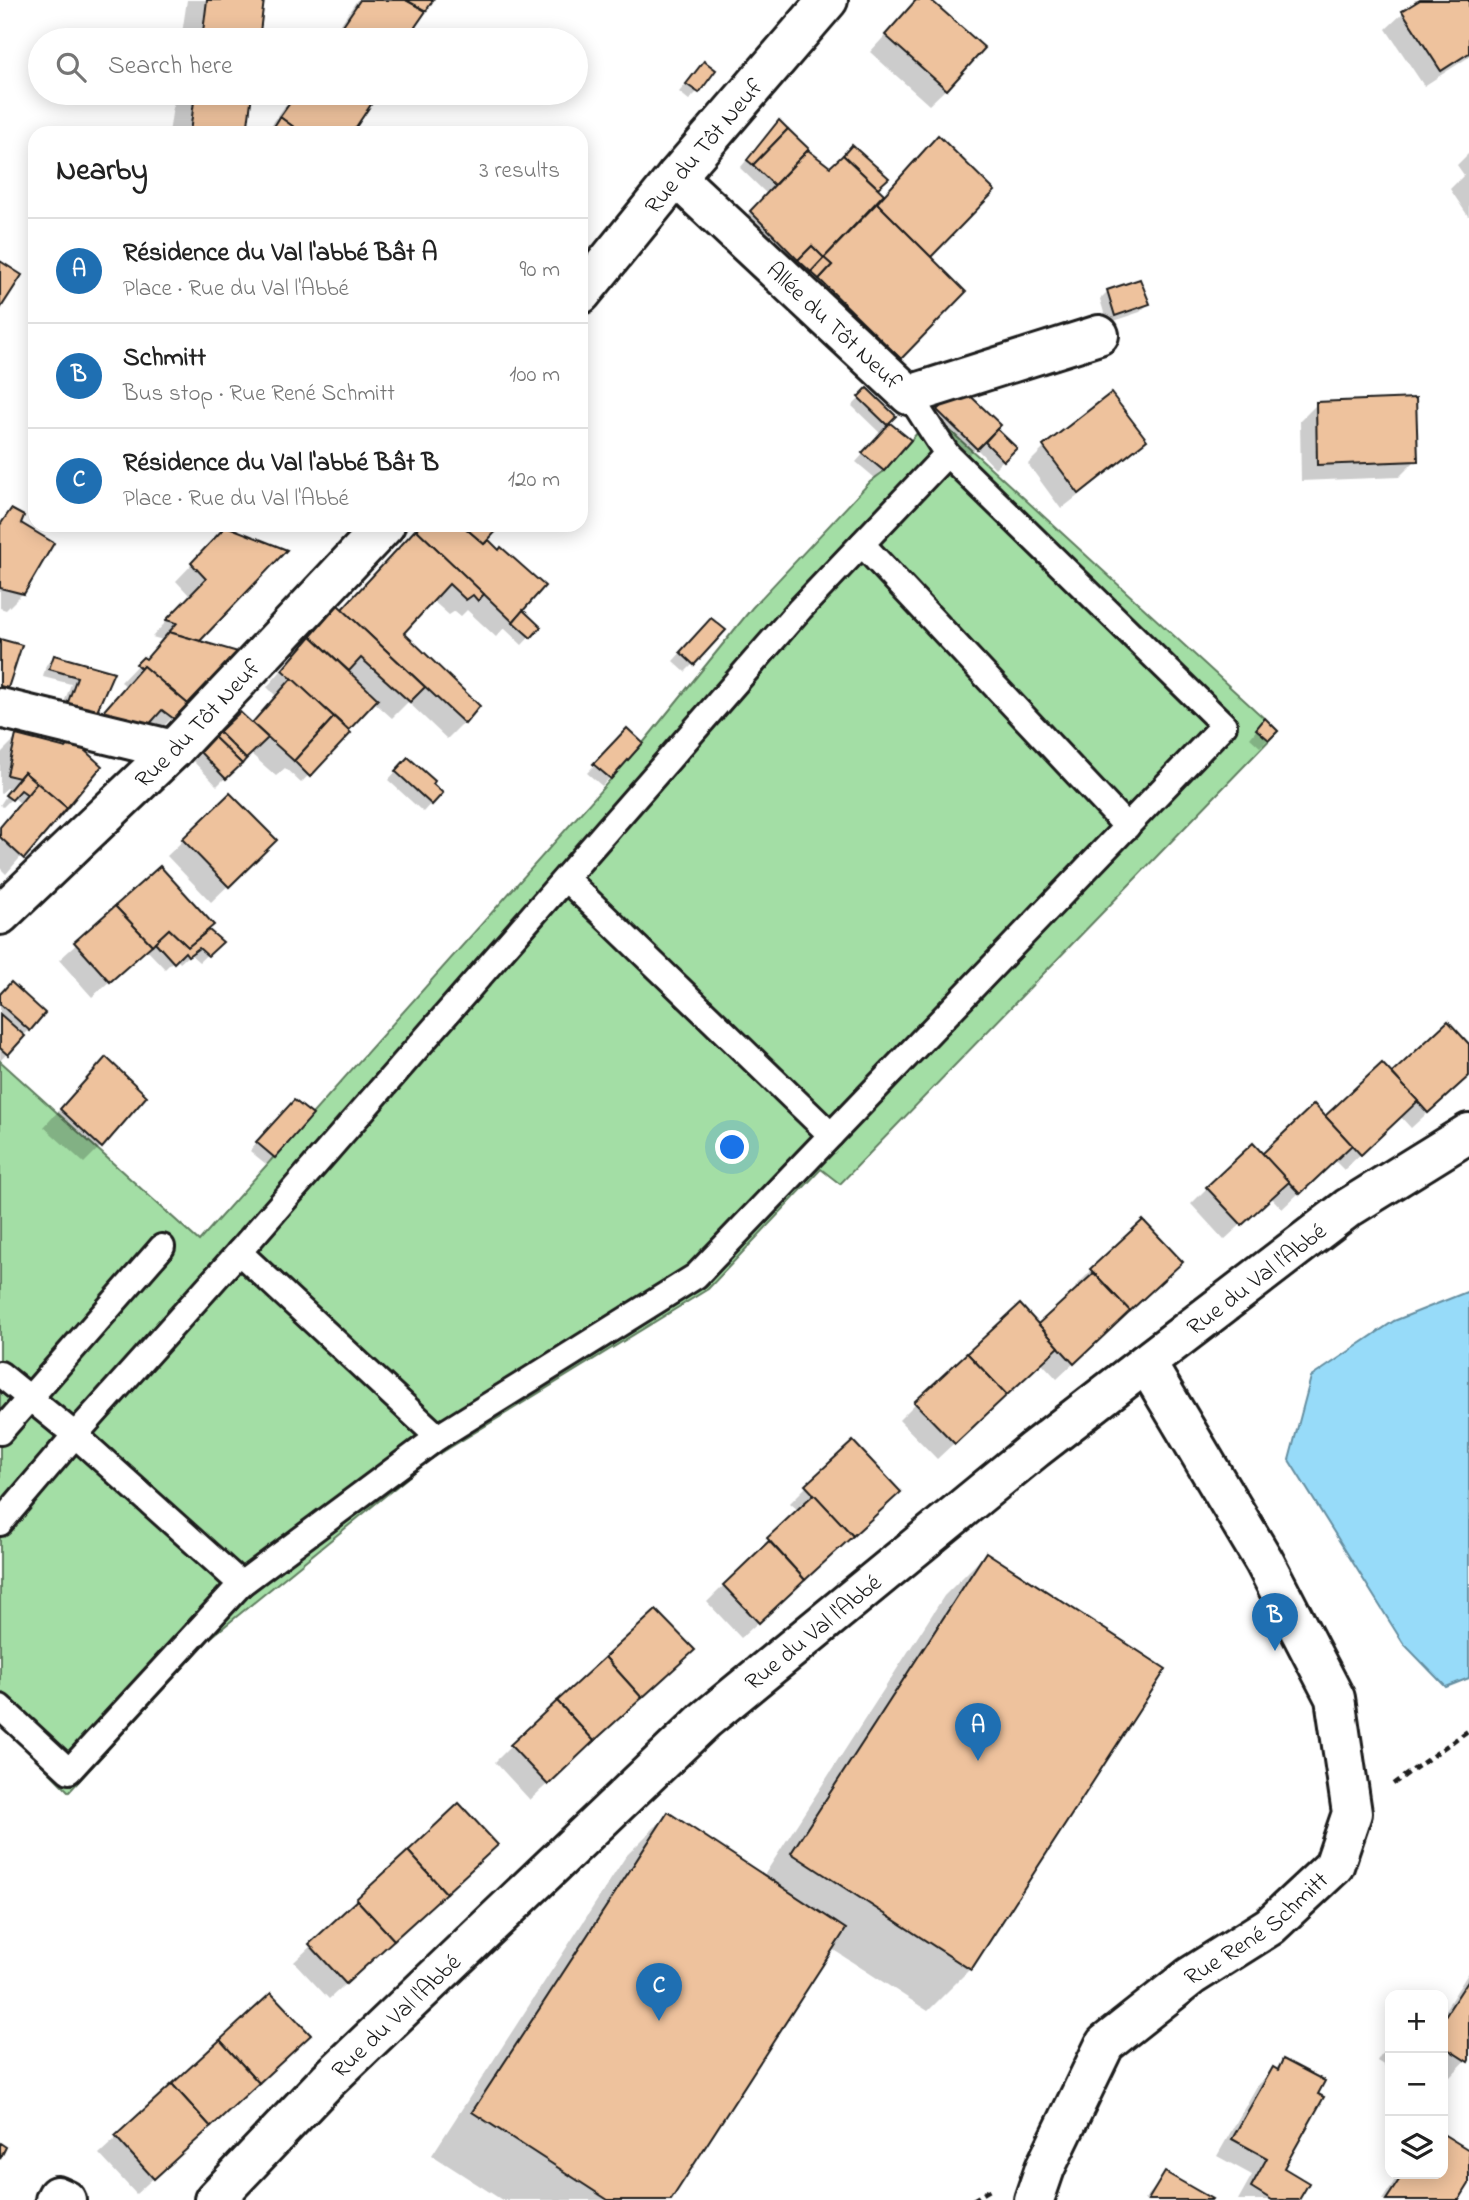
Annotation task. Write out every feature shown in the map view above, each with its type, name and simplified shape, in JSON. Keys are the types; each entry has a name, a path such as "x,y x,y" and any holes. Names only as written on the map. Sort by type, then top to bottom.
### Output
{"street":[{"name":"Rue du Tôt Neuf","path":"588,285 676,177 828,0"},
{"name":"Allée du Tôt Neuf","path":"676,177 909,395 1099,335"},
{"name":"Rue du Tôt Neuf","path":"0,915 173,750 378,532"},
{"path":"0,708 173,750"},
{"name":"Rue du Val l'Abbé","path":"214,2200 328,2080 705,1720 1035,1449 1146,1363 1348,1208 1469,1133"},
{"name":"Rue René Schmitt","path":"1034,2200 1045,2168 1105,2044 1191,1976 1270,1926 1334,1866 1352,1813 1335,1698 1264,1561 1146,1363"},
{"path":"55,2200 57,2196 66,2200"}],"lane":[{"path":"0,1707 69,1771 241,1584 438,1437 696,1276 1224,725 947,454 909,395"},
{"path":"0,1523 800,609 947,454"},
{"path":"862,544 1127,827"},
{"path":"566,879 831,1135"},
{"path":"0,1432 162,1247"},
{"path":"239,1252 438,1437"},
{"path":"0,1374 75,1435 241,1584"}],"path":[{"path":"1352,1813 1469,1730"}],"green space":[{"path":"933,415 1278,731 840,1184 821,1169 708,1289 428,1461 209,1639 69,1792 0,1723 0,1061 199,1241 643,743 752,608 870,482 884,471"}],"water":[{"path":"1469,1291 1469,1678 1446,1687 1403,1643 1289,1460 1311,1377 1394,1321"}],"building":[{"path":"207,0 264,0 260,28 204,28"},
{"path":"360,0 406,0 426,11 414,28 341,28"},
{"path":"406,0 433,0 426,11"},
{"path":"916,0 931,0 985,48 947,90 885,35"},
{"path":"1420,0 1469,0 1469,53 1441,71 1402,11"},
{"path":"704,61 716,70 699,93 686,84"},
{"path":"194,105 250,105 248,126 191,126"},
{"path":"288,105 371,105 357,126 292,126 280,117"},
{"path":"280,117 292,126 274,126"},
{"path":"779,120 788,129 753,165 747,160"},
{"path":"788,129 809,149 774,185 753,165"},
{"path":"938,135 995,191 931,257 877,203"},
{"path":"852,145 889,178 878,188 843,155"},
{"path":"808,150 830,167 843,155 884,194 824,258 812,246 798,260 750,211"},
{"path":"877,203 966,292 901,359 819,279 832,265 824,258"},
{"path":"812,246 824,258 811,272 798,260"},
{"path":"824,258 832,265 819,279 811,272"},
{"path":"0,261 22,275 0,309"},
{"path":"1140,279 1150,304 1115,316 1107,290"},
{"path":"959,385 1001,425 977,449 937,410"},
{"path":"867,388 896,416 887,425 858,397"},
{"path":"1111,393 1147,440 1079,494 1043,446"},
{"path":"1416,398 1418,461 1317,465 1316,402"},
{"path":"890,423 911,440 884,471 862,453"},
{"path":"997,429 1017,448 1004,461 985,442"},
{"path":"11,509 24,516 21,523 28,527 28,532 36,532 54,543 24,594 0,588 0,525"},
{"path":"220,532 241,532 287,550 200,641 169,632 177,623 166,620 206,579 191,563"},
{"path":"413,532 419,532 484,594 478,601 473,595 466,600 449,584 404,633 480,706 465,724 342,609"},
{"path":"419,532 470,532 484,544 489,540 499,550 501,547 545,586 513,622"},
{"path":"470,532 495,532 484,544"},
{"path":"338,605 425,687 410,702 361,658 349,671 311,636"},
{"path":"523,610 541,627 531,638 513,622"},
{"path":"711,618 726,630 694,665 680,652"},
{"path":"169,632 238,652 188,704 143,666 141,669 136,664 143,657 146,659"},
{"path":"311,636 378,699 349,730 282,670"},
{"path":"0,639 22,645 8,688 0,686"},
{"path":"54,655 114,672 96,713 67,705 77,677 49,669"},
{"path":"143,666 188,704 174,719 162,710 146,728 101,714"},
{"path":"292,678 334,717 294,761 252,723"},
{"path":"240,712 268,738 246,759 219,732"},
{"path":"334,717 351,733 310,777 294,761"},
{"path":"1265,718 1278,731 1269,740 1256,729"},
{"path":"627,728 643,743 611,779 593,764"},
{"path":"219,732 246,759 242,764 214,737"},
{"path":"16,735 66,748 73,740 102,766 67,808 24,772 19,778 7,775"},
{"path":"214,737 242,764 226,779 200,752"},
{"path":"408,757 435,781 433,784 443,793 432,805 395,771"},
{"path":"24,772 37,783 28,795 21,790 12,800 5,795"},
{"path":"37,783 67,808 24,859 0,837 0,827"},
{"path":"230,793 277,840 229,887 182,839"},
{"path":"160,866 214,925 188,947 169,929 152,945 115,906"},
{"path":"115,906 152,945 110,982 74,942"},
{"path":"169,929 188,947 209,930 223,942 208,956 199,948 188,956 185,952 174,963 155,942"},
{"path":"11,982 45,1013 30,1031 0,1004 0,994"},
{"path":"0,1014 25,1036 8,1055 0,1048"},
{"path":"1448,1021 1469,1044 1469,1076 1428,1113 1392,1073"},
{"path":"106,1057 147,1096 102,1148 60,1109"},
{"path":"1382,1063 1418,1101 1361,1155 1325,1116"},
{"path":"294,1100 313,1115 275,1158 256,1142"},
{"path":"1314,1104 1352,1145 1300,1194 1262,1154"},
{"path":"1253,1143 1289,1182 1242,1225 1206,1187"},
{"path":"1143,1220 1183,1262 1130,1311 1090,1269"},
{"path":"1094,1273 1130,1311 1074,1364 1038,1324"},
{"path":"1020,1304 1059,1347 1007,1395 967,1353"},
{"path":"967,1353 1007,1395 955,1444 914,1402"},
{"path":"853,1441 901,1492 853,1536 805,1485"},
{"path":"814,1494 853,1536 805,1580 767,1538"},
{"path":"769,1541 805,1580 759,1623 723,1585"},
{"path":"986,1552 1166,1669 971,1970 791,1853"},
{"path":"656,1610 695,1650 642,1698 605,1657"},
{"path":"605,1657 642,1698 594,1741 557,1701"},
{"path":"557,1701 594,1741 548,1785 510,1745"},
{"path":"459,1803 498,1845 446,1893 408,1851"},
{"path":"668,1812 846,1929 671,2200 608,2200 472,2112"},
{"path":"408,1851 446,1893 394,1940 356,1899"},
{"path":"357,1900 394,1940 346,1984 309,1944"},
{"path":"1469,1979 1468,2062 1448,2049 1448,2011"},
{"path":"271,1993 311,2035 259,2083 220,2040"},
{"path":"220,2040 259,2083 211,2127 172,2084"},
{"path":"1283,2059 1325,2081 1318,2094 1324,2097 1284,2168 1309,2183 1299,2200 1272,2200 1251,2187 1267,2158 1232,2139 1273,2067 1278,2070"},
{"path":"172,2084 211,2127 154,2179 115,2136"},
{"path":"1448,2137 1469,2150 1469,2184 1459,2200 1386,2200 1400,2179 1448,2179"},
{"path":"0,2143 6,2147 0,2159"},
{"path":"1165,2172 1212,2199 1148,2200"}],"place":[{"name":"Schmitt","path":"1275,1651"},
{"name":"Résidence du Val l'abbé Bât A","path":"978,1761"},
{"name":"Résidence du Val l'abbé Bât B","path":"659,2021"}]}
